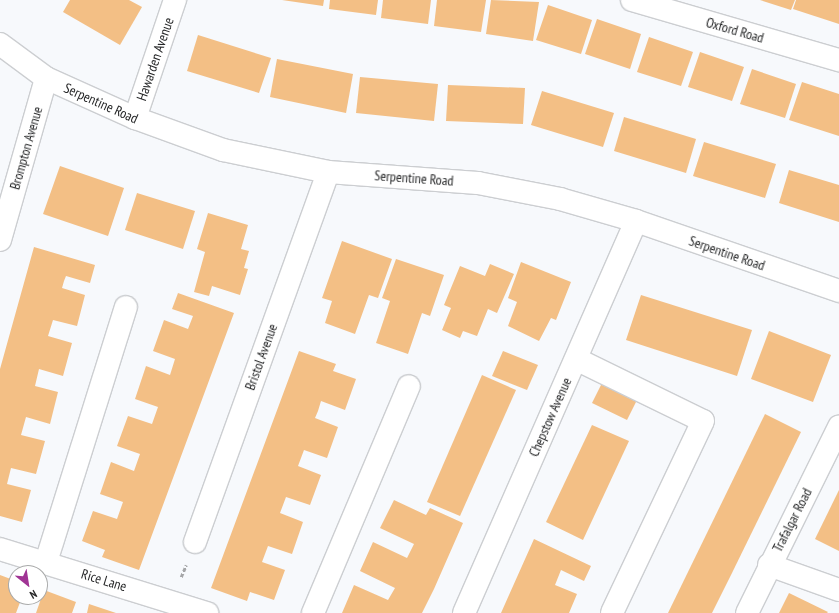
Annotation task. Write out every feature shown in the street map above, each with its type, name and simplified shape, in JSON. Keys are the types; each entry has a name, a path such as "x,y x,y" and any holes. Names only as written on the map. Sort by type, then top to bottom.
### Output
{"street":[{"name":"Hawarden Avenue","path":"135,118 175,0"},
{"name":"Oxford Road","path":"632,0 839,60"},
{"name":"Serpentine Road","path":"0,44 46,78 135,118 223,150 328,172 478,183 560,199 636,221 839,291"},
{"name":"Brompton Avenue","path":"0,240 46,78"},
{"name":"Bristol Avenue","path":"195,542 328,172"},
{"name":"Chepstow Avenue","path":"464,613 636,221"},
{"path":"46,562 126,307"},
{"path":"576,359 703,421 612,613"},
{"path":"313,613 409,386"},
{"name":"Trafalgar Road","path":"747,613 769,565 839,427"},
{"name":"Rice Lane","path":"0,549 207,613"},
{"path":"769,565 839,590"}],"path":[{"path":"172,602 195,542"}],"building":[{"path":"70,0 129,0 142,7 120,45 63,12"},
{"path":"282,0 324,0 323,6"},
{"path":"330,0 378,0 376,15 329,9"},
{"path":"383,0 431,0 428,24 381,18"},
{"path":"437,0 486,0 481,32 434,26"},
{"path":"491,0 539,2 533,41 486,34"},
{"path":"760,0 795,0 791,10"},
{"path":"796,0 839,0 839,24 793,9"},
{"path":"548,5 592,20 581,54 536,40"},
{"path":"597,19 641,34 630,69 585,54"},
{"path":"198,35 271,58 259,93 187,71"},
{"path":"649,37 693,52 681,86 637,72"},
{"path":"700,52 744,67 732,101 688,87"},
{"path":"277,59 353,74 346,113 270,97"},
{"path":"752,69 796,84 785,118 740,104"},
{"path":"360,77 438,84 434,121 356,113"},
{"path":"802,82 839,94 839,136 789,120"},
{"path":"448,85 525,88 523,124 446,121"},
{"path":"542,91 614,113 603,147 531,125"},
{"path":"624,117 696,139 686,173 614,151"},
{"path":"704,142 776,164 765,198 693,176"},
{"path":"60,166 124,188 108,236 43,214"},
{"path":"789,170 839,185 839,222 779,203"},
{"path":"137,193 195,211 183,249 125,230"},
{"path":"208,213 248,225 241,249 249,251 244,268 248,269 240,295 212,286 209,296 194,292 205,252 197,249"},
{"path":"342,241 392,259 378,298 369,295 355,334 325,323 332,301 322,298"},
{"path":"34,247 95,265 90,283 66,276 64,281 62,288 85,295 77,326 53,320 48,336 72,343 63,376 39,369 35,386 58,392 50,424 26,417 21,435 45,441 36,474 11,468 7,484 31,490 22,522 0,516 0,369"},
{"path":"396,259 444,275 430,316 422,313 408,354 376,343 390,301 382,298"},
{"path":"521,262 571,282 556,320 551,318 539,341 508,326 517,302 508,298"},
{"path":"490,264 514,274 497,313 488,309 477,336 463,331 460,338 442,330 451,308 444,305 460,266 485,276"},
{"path":"178,293 234,313 139,570 102,557 105,550 82,541 93,511 117,519 123,502 100,494 111,462 134,471 140,454 117,446 128,416 152,424 158,407 135,399 146,366 170,375 175,359 153,351 164,320 188,329 193,316 172,309"},
{"path":"641,295 752,330 737,376 626,340"},
{"path":"769,331 831,355 813,402 751,379"},
{"path":"299,351 336,364 333,371 356,379 345,410 321,401 315,418 338,427 327,458 304,450 298,466 321,475 310,505 286,497 280,513 303,522 292,554 268,546 262,562 285,570 274,600 250,592 247,601 211,588"},
{"path":"503,351 538,365 527,390 492,376"},
{"path":"482,375 516,390 460,516 427,502"},
{"path":"603,381 638,398 627,420 592,403"},
{"path":"765,414 801,432 712,613 668,613"},
{"path":"592,425 629,441 583,540 546,522"},
{"path":"839,490 839,551 815,539"},
{"path":"394,500 426,515 430,508 463,523 434,589 422,613 342,613 354,585 388,600 395,588 360,571 373,542 407,558 414,544 380,528"},
{"path":"534,539 591,566 584,581 561,570 555,585 577,594 569,613 501,613"},
{"path":"0,575 8,578 8,605 19,605 16,613 0,613"},
{"path":"48,592 76,602 72,613 36,613 39,605 48,605"},
{"path":"789,593 828,612 779,613"},
{"path":"89,604 116,613 87,613"}]}
